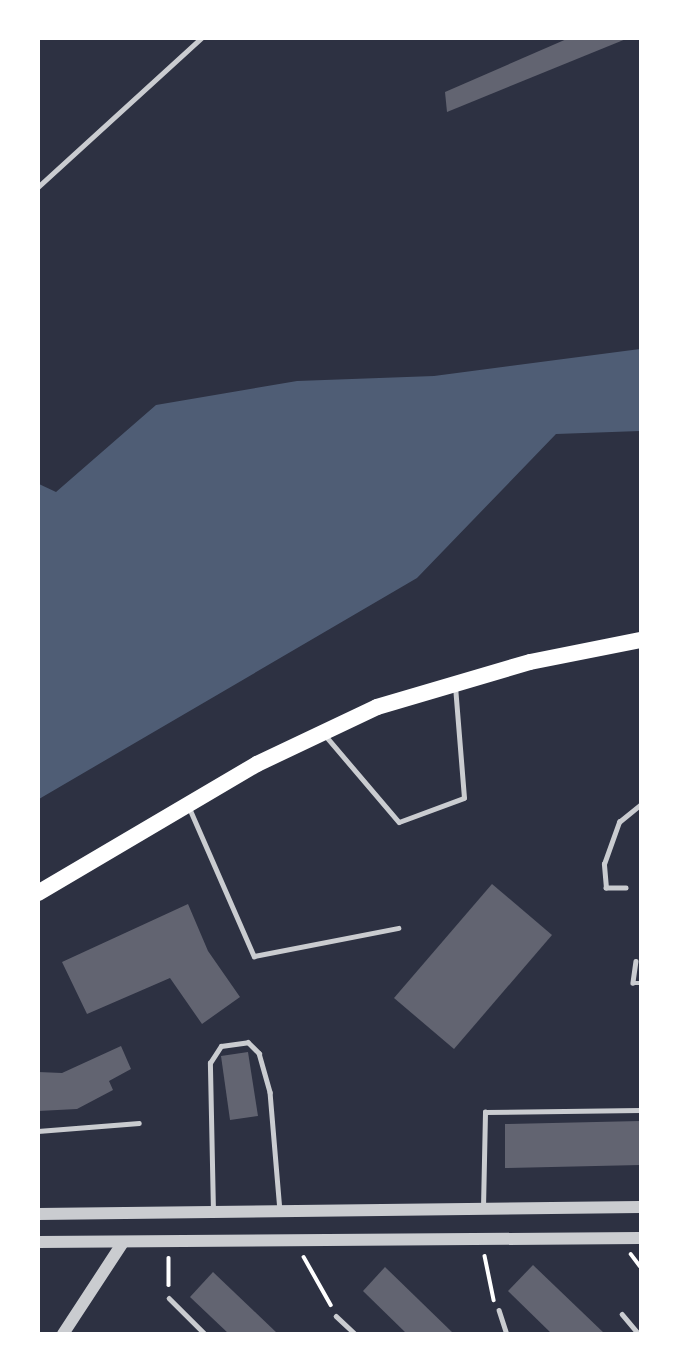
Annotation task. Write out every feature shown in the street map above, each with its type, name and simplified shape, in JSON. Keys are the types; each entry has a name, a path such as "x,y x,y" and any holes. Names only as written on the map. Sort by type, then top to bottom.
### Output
{"highway":[{"path":"38,893 187,803 322,732 454,682 640,640"}],"street":[{"path":"38,1214 640,1207"},
{"path":"38,1242 122,1244 640,1238"},
{"path":"63,1334 122,1244"}],"lane":[{"path":"38,187 201,38"},
{"path":"322,732 399,822 464,797 454,682"},
{"path":"187,803 254,956 398,928"},
{"path":"626,888 607,888 604,864 620,822 640,805"},
{"path":"636,961 634,983 640,984"},
{"path":"213,1212 209,1063 221,1046 248,1042 259,1053 270,1092 280,1211"},
{"path":"483,1209 485,1112 640,1110"},
{"path":"38,1131 139,1123"},
{"path":"169,1298 205,1334"},
{"path":"499,1310 507,1334"},
{"path":"622,1314 639,1334"},
{"path":"336,1316 355,1334"}],"path":[{"path":"630,1252 640,1266"},
{"path":"303,1255 336,1316"},
{"path":"169,1258 169,1298"}],"water":[{"path":"640,349 640,431 556,434 417,578 39,799 39,484 56,492 156,405 297,381 434,376"}],"building":[{"path":"569,38 626,39 447,112 445,92"},
{"path":"492,884 552,935 454,1049 394,998"},
{"path":"188,904 208,951 240,997 202,1024 170,978 87,1014 62,962"},
{"path":"121,1046 131,1069 109,1081 113,1090 77,1109 38,1111 38,1072 62,1073"},
{"path":"248,1052 258,1116 230,1120 221,1056"},
{"path":"640,1121 640,1165 505,1168 505,1124"},
{"path":"533,1265 605,1334 552,1334 508,1291"},
{"path":"385,1267 454,1334 407,1334 363,1291"},
{"path":"213,1272 278,1334 229,1334 190,1297"}]}
